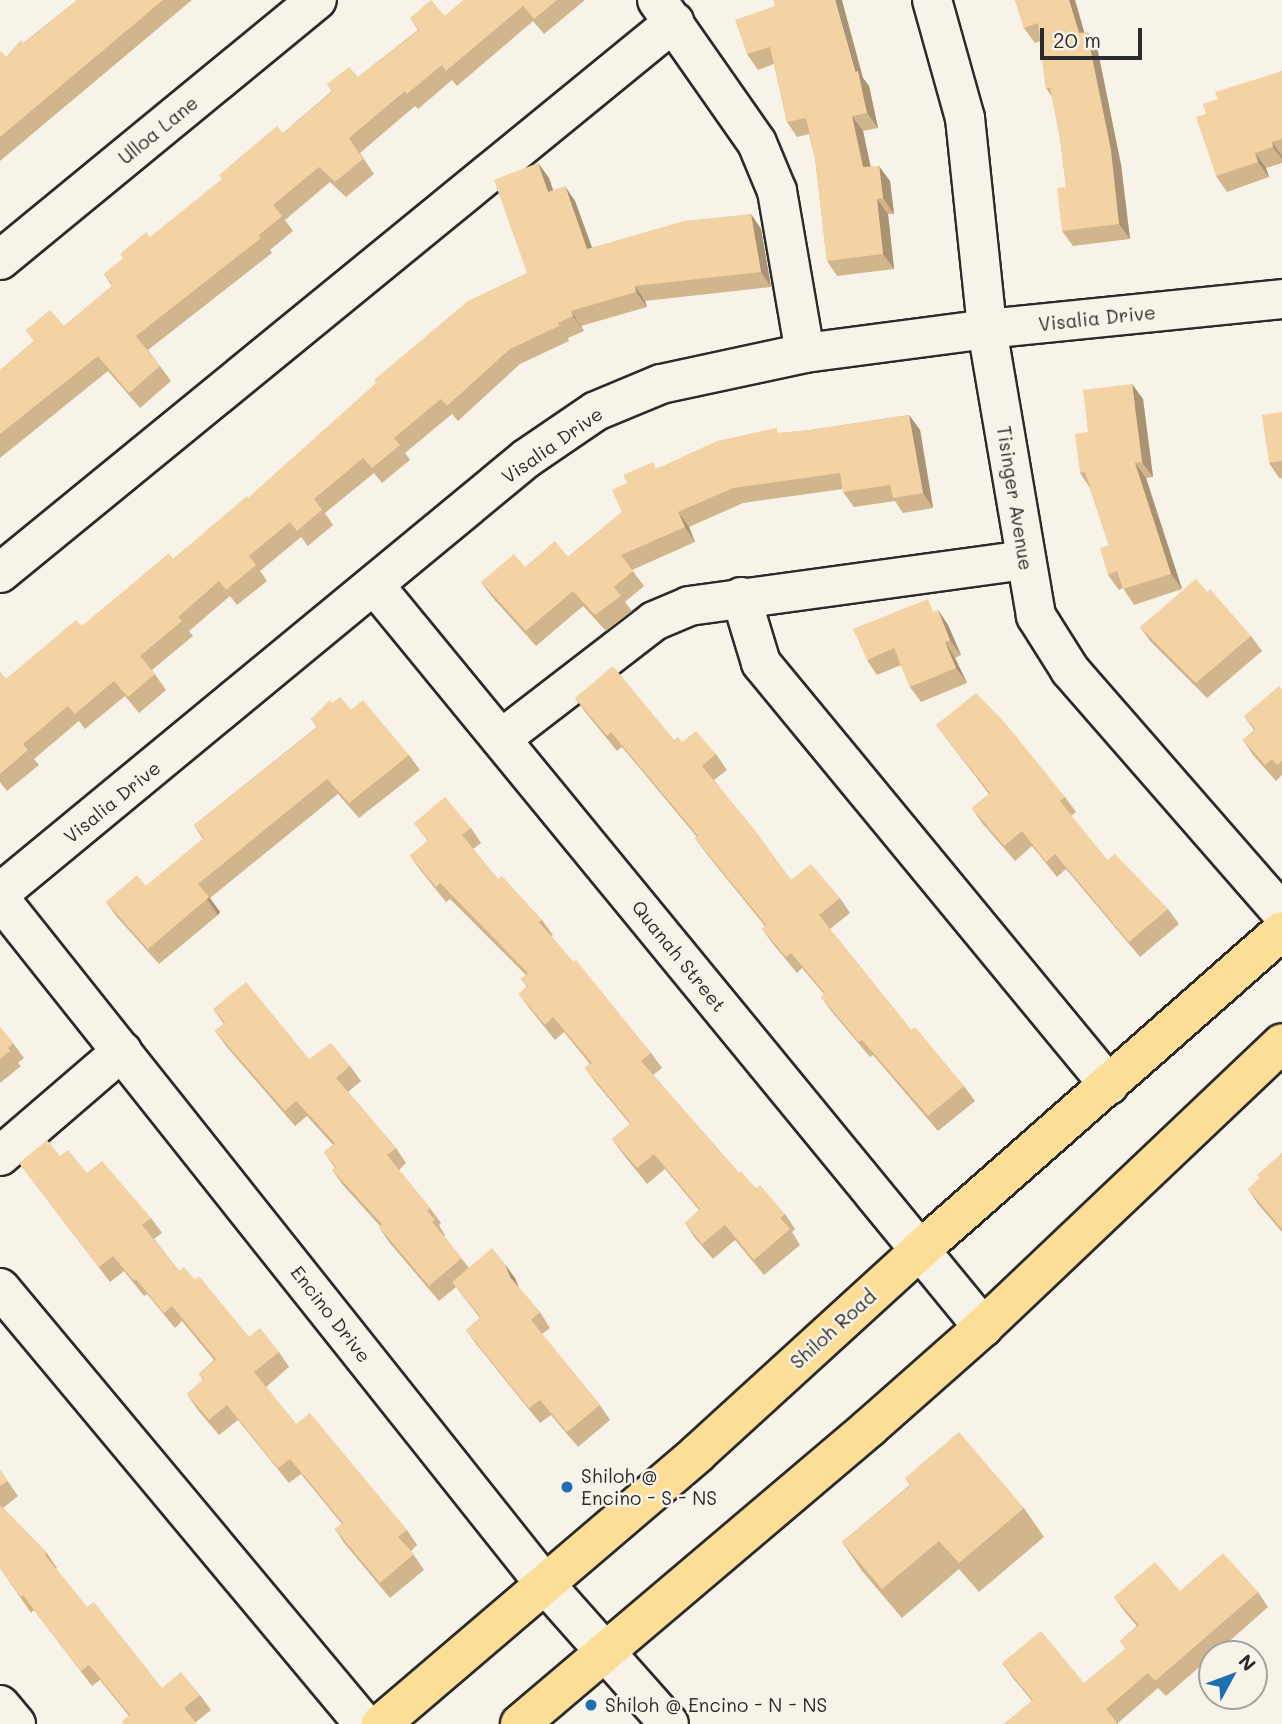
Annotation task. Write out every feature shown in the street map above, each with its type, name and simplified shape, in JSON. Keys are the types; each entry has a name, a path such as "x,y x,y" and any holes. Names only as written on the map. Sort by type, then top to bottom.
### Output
{"main road":[{"name":"Shiloh Road","path":"381,1724 698,1453 920,1250 1282,931"},
{"path":"520,1724 983,1328 1282,1043"}],"street":[{"name":"Ulloa Lane","path":"0,260 317,0"},
{"name":"Tisinger Avenue","path":"932,0 965,118 987,329 1036,615 1070,670 1282,914"},
{"path":"0,573 665,11 757,143 777,191 805,353"},
{"name":"Visalia Drive","path":"0,893 527,458 597,411 661,384 805,353 987,329 1282,299"},
{"path":"501,739 654,621 689,606 1025,561"},
{"name":"Quanah Street","path":"375,586 983,1328"},
{"path":"741,597 761,663 1109,1085"},
{"name":"Encino Drive","path":"0,899 544,1583 669,1724"},
{"path":"0,1156 122,1051"},
{"path":"0,1288 364,1724"},
{"path":"0,1705 16,1724"}],"building":[{"path":"77,0 163,0 0,137 1,51 6,57 21,40 23,44"},
{"path":"431,0 445,16 464,0 557,0 534,19 523,6 446,71 442,65 407,94 405,91 349,138 363,159 335,182 319,167 273,205 282,216 259,235 261,238 136,336 160,366 129,393 98,356 0,434 0,370 34,341 26,330 50,310 64,326 113,285 104,274 123,258 120,254 146,232 150,237 222,179 219,175 277,126 283,133 333,91 327,84 349,67 358,77 419,30 410,18"},
{"path":"773,0 835,0 855,72 858,71 867,113 852,116 863,167 879,166 883,198 877,199 883,254 827,261 815,158 806,118 787,122 770,47 747,54 735,20 775,6"},
{"path":"1015,0 1069,0 1079,33 1087,32 1111,150 1119,224 1062,231 1057,188 1066,187 1050,88 1046,88 1038,23 1024,28"},
{"path":"1282,71 1282,139 1272,142 1273,147 1255,153 1258,162 1216,176 1196,117 1206,114 1203,104 1218,99 1215,92"},
{"path":"538,163 548,192 565,186 587,249 684,221 751,214 761,272 635,286 636,292 571,311 573,316 558,323 559,326 510,349 447,406 441,399 394,438 400,445 372,468 363,458 314,499 322,510 297,531 290,522 249,556 256,565 226,590 219,581 178,617 182,621 140,656 155,674 128,697 114,681 75,714 68,706 23,744 28,750 0,774 0,672 6,679 76,620 82,626 169,553 173,559 247,496 248,498 376,383 374,380 468,301 527,273 494,180"},
{"path":"1132,384 1142,462 1135,463 1171,574 1123,589 1117,571 1108,575 1100,548 1109,545 1085,472 1080,473 1075,434 1088,432 1083,390"},
{"path":"1282,412 1282,461 1269,463 1262,415"},
{"path":"909,415 923,493 893,498 890,485 843,492 840,473 733,488 678,512 685,527 621,555 633,571 614,587 621,596 595,615 573,591 526,631 481,582 514,554 525,567 555,541 568,557 622,512 612,490 627,483 623,475 653,462 656,469 717,441 777,428 777,433 810,430"},
{"path":"1196,579 1207,592 1210,589 1251,636 1196,683 1140,627"},
{"path":"928,599 933,612 938,610 950,640 945,642 956,668 910,687 894,648 867,660 853,629"},
{"path":"613,666 674,740 678,737 682,742 696,731 716,754 702,766 754,829 791,880 811,864 840,898 819,915 911,1030 915,1027 964,1086 928,1116 821,997 825,993 791,953 786,957 762,929 766,925 695,838 698,836 611,732 607,736 575,698"},
{"path":"1279,686 1282,689 1282,761 1277,765 1272,759 1265,765 1243,740 1255,729 1244,716"},
{"path":"976,693 1006,724 1065,797 1060,801 1107,860 1115,854 1168,909 1129,942 1055,854 1046,862 1022,831 1004,846 972,808 990,793 936,725"},
{"path":"340,697 351,710 363,700 409,755 349,803 327,779 198,884 209,897 148,949 106,902 137,875 146,886 204,838 194,825 318,727 311,719 330,700 332,703"},
{"path":"445,797 471,828 462,835 498,879 502,876 542,920 539,922 573,962 576,960 651,1053 641,1061 739,1173 741,1171 756,1189 760,1185 785,1214 780,1218 790,1229 754,1260 725,1225 702,1244 685,1223 700,1209 654,1154 637,1168 612,1139 631,1123 585,1068 592,1063 553,1017 545,1025 519,994 528,987 521,979 528,973 440,883 436,887 410,856 428,840 414,823"},
{"path":"246,982 309,1059 331,1043 350,1066 336,1078 396,1148 387,1155 430,1208 427,1211 435,1220 432,1222 462,1258 429,1286 379,1227 382,1224 332,1170 336,1167 324,1152 335,1143 296,1101 285,1111 215,1031 225,1023 213,1009"},
{"path":"0,1027 13,1043 8,1048 10,1051 0,1059"},
{"path":"47,1140 60,1156 68,1150 87,1173 102,1161 151,1218 142,1225 179,1271 184,1267 195,1280 199,1276 249,1337 260,1328 279,1352 254,1372 296,1424 310,1413 407,1530 398,1537 414,1554 380,1583 335,1529 343,1523 290,1459 278,1468 227,1405 209,1420 187,1394 204,1379 199,1374 216,1359 172,1306 164,1313 113,1256 99,1267 19,1163"},
{"path":"1282,1153 1281,1228 1248,1189 1260,1178 1257,1175"},
{"path":"492,1248 504,1263 510,1277 540,1312 531,1320 600,1405 567,1432 540,1400 529,1408 466,1330 481,1317 452,1282"},
{"path":"959,1432 1024,1508 959,1563 939,1541 882,1589 842,1542 911,1485 905,1478"},
{"path":"0,1470 8,1481 0,1486"},
{"path":"0,1505 47,1553 45,1555 87,1607 94,1602 162,1688 181,1672 200,1695 184,1708 197,1724 124,1724 122,1721 130,1715 89,1665 81,1671 0,1568"},
{"path":"1223,1553 1258,1592 1202,1640 1198,1640 1198,1644 1155,1681 1148,1673 1106,1709 1116,1724 1004,1724 1033,1700 1002,1663 1041,1631 1084,1683 1126,1648 1120,1641 1139,1625 1114,1597 1155,1562 1180,1591"}],"place":[{"name":"Shiloh @ Encino - S - NS","path":"567,1487"},
{"name":"Shiloh @ Encino - N - NS","path":"591,1705"}]}
